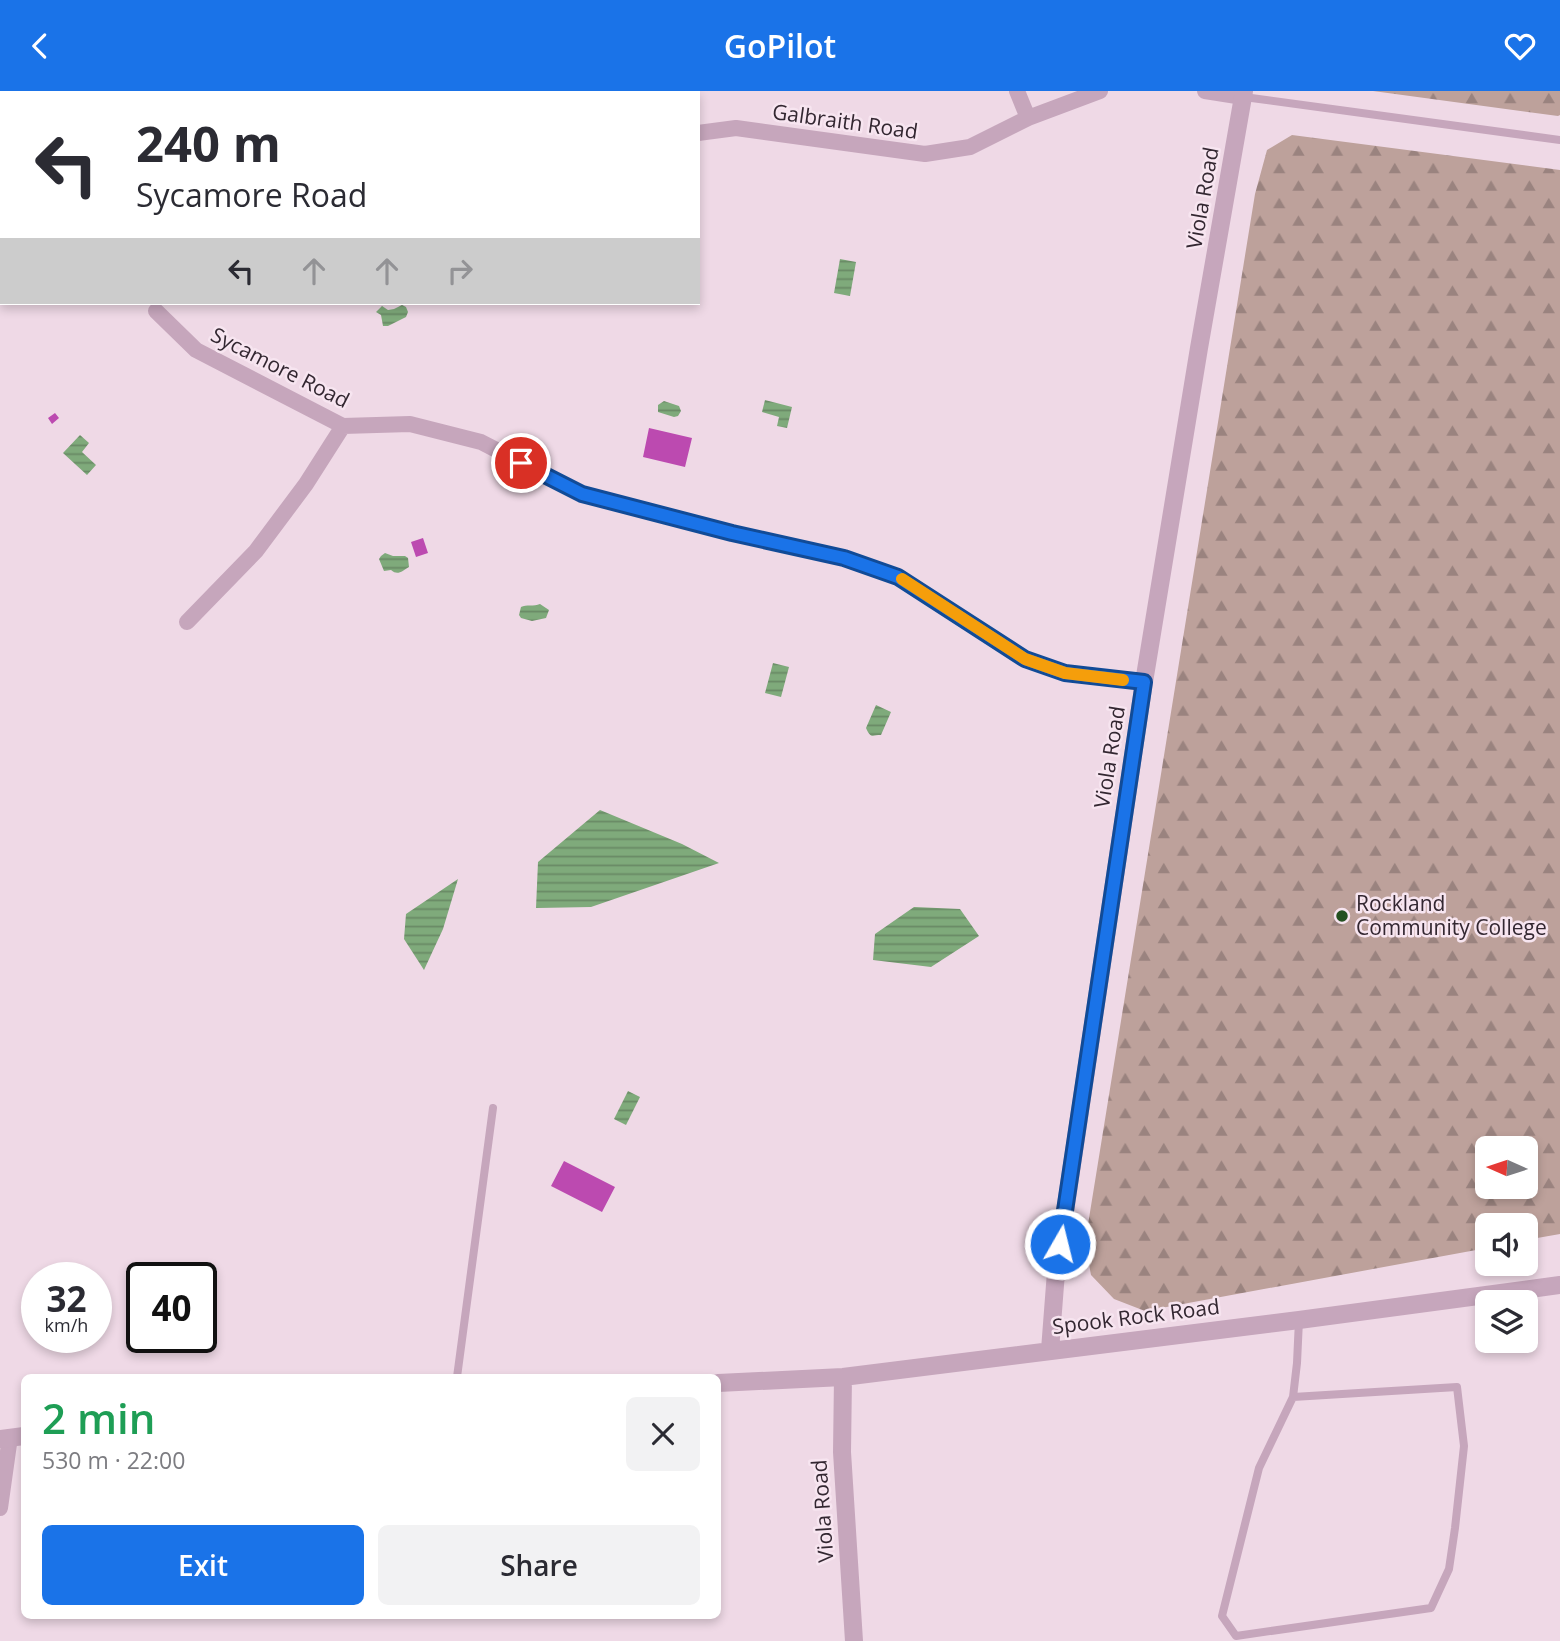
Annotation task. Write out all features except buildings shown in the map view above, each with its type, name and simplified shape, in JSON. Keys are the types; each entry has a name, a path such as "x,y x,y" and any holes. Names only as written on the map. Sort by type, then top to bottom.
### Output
{"street":[{"path":"1017,91 1028,118"},
{"name":"Galbraith Road","path":"700,133 736,128 925,155 970,147 1028,118 1100,91"},
{"path":"1205,91 1244,94"},
{"name":"Viola Road","path":"1049,1350 1056,1272 1144,682 1244,94"},
{"name":"Sycamore Road","path":"156,311 196,350 343,426 410,424 481,442 582,494 732,533 844,558 898,577 1025,659 1065,673 1144,682"},
{"path":"187,622 256,551 306,484 343,426"},
{"name":"Spook Rock Road","path":"721,1383 843,1377 1560,1285"},
{"name":"Viola Road","path":"843,1377 842,1452 854,1641"},
{"path":"0,1508 12,1437"}],"lane":[{"path":"1244,94 1560,140"},
{"path":"457,1374 493,1108"},
{"path":"1293,1397 1457,1387 1464,1446 1455,1528 1448,1569 1431,1608 1236,1636 1222,1616 1259,1468 1293,1397 1299,1320"}],"green space":[{"path":"1373,91 1560,91 1560,115 1558,116"},
{"name":"Rockland Community College","path":"1292,135 1560,170 1560,1234 1538,1238 1538,1213 1475,1213 1475,1250 1145,1311 1114,1299 1091,1275 1085,1243 1255,194 1267,150"}],"shaded area":[{"path":"840,259 856,262 850,296 834,293"},
{"path":"402,305 408,312 406,317 383,326 381,315 376,312 382,306 388,310"},
{"path":"765,400 792,407 787,428 777,426 779,417 762,412"},
{"path":"664,401 679,406 681,411 678,416 658,412 658,405"},
{"path":"80,435 89,443 82,452 96,465 87,475 63,453"},
{"path":"385,553 405,556 408,558 409,567 398,573 384,571 379,559"},
{"path":"540,604 549,610 546,618 532,621 519,615 521,607"},
{"path":"773,663 789,667 781,697 765,693"},
{"path":"876,705 891,712 881,735 872,736 866,728"},
{"path":"600,810 682,844 719,863 591,907 536,908 538,862"},
{"path":"458,879 443,929 424,970 404,939 406,914"},
{"path":"914,907 960,909 979,936 931,967 873,960 875,934"},
{"path":"628,1091 640,1097 626,1125 614,1119"}],"slow traffic":[{"path":"902,579 1025,659 1065,673 1123,680"}],"place":[{"name":"Rockland Community College","path":"1342,916"}],"route":[{"path":"521,463 582,494 732,533 844,558 898,577 1025,659 1065,673 1144,682 1060,1244"}]}
